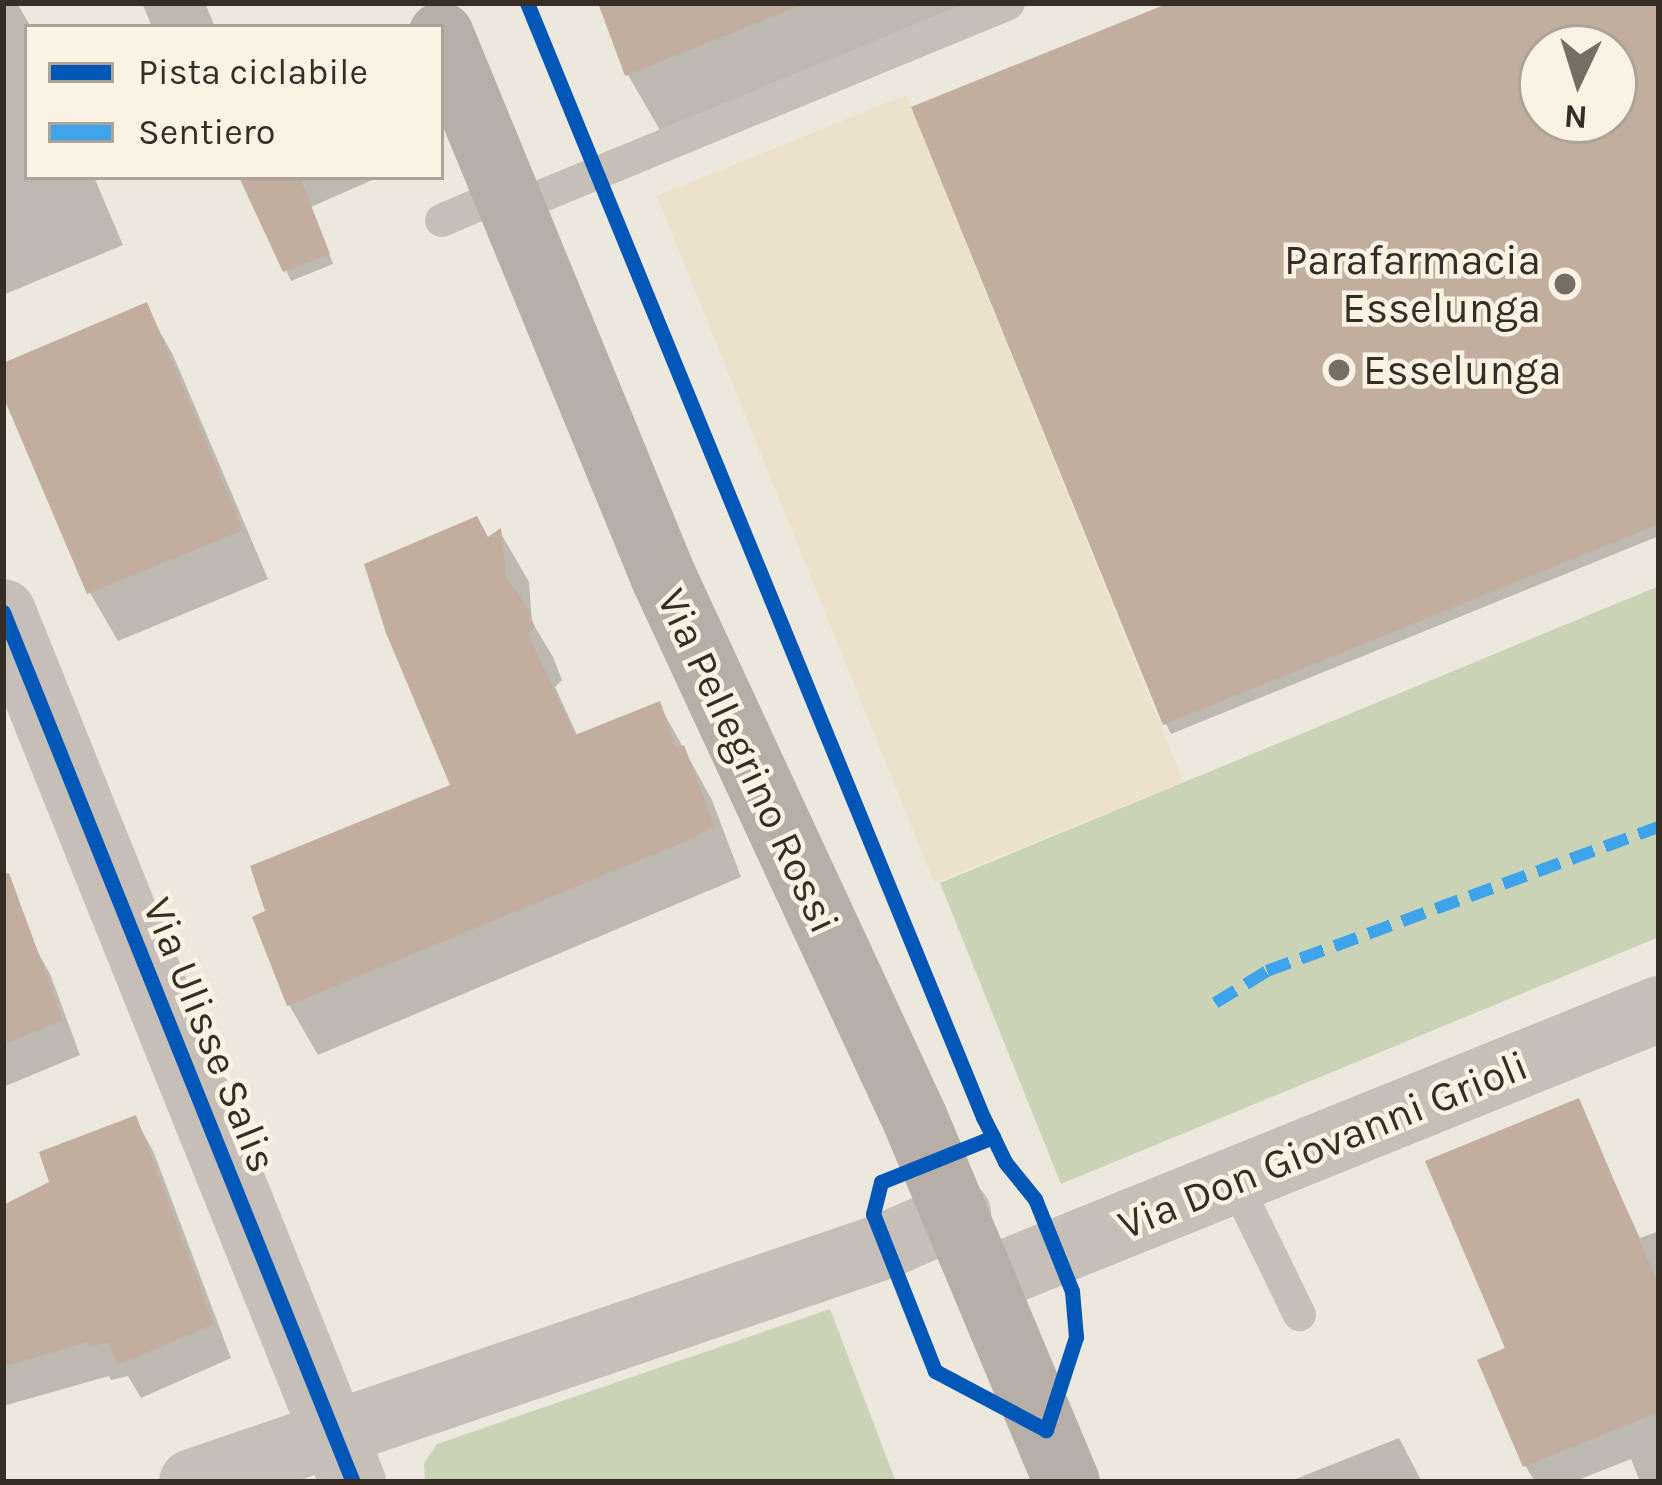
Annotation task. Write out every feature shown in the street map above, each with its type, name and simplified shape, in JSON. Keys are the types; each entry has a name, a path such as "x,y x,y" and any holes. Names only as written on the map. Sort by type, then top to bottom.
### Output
{"main road":[{"name":"Via Pellegrino Rossi","path":"444,50 664,578 958,1214 1067,1482"}],"street":[{"name":"Via Ulisse Salis","path":"3,612 342,1459"},
{"name":"Via Don Giovanni Grioli","path":"987,1280 1659,1009"},
{"path":"192,1482 342,1459 958,1214"}],"lane":[{"path":"441,220 509,200 1008,3"},
{"path":"1235,1183 1299,1314"}],"green space":[{"path":"1659,586 1659,937 1061,1184 940,883"},
{"path":"830,1309 896,1482 425,1482 424,1463 437,1444"}],"shaded area":[{"path":"906,95 1184,782 934,883 657,196"}],"building":[{"path":"598,3 800,3 801,5 625,76"},
{"name":"Esselunga","path":"1169,3 1659,3 1659,524 1163,725 911,107"},
{"path":"240,180 301,180 330,254 283,272"},
{"path":"147,302 243,530 87,594 3,396 3,363"},
{"path":"477,516 488,537 501,528 506,578 525,603 535,627 528,634 575,735 660,701 676,748 684,745 714,825 691,839 287,1006 252,917 265,911 250,866 450,785 386,633 364,564"},
{"path":"9,873 63,1020 3,1045 3,874"},
{"path":"1579,1098 1659,1286 1659,1412 1523,1467 1477,1360 1505,1348 1425,1161"},
{"path":"136,1115 214,1324 118,1365 108,1342 89,1347 87,1342 3,1367 3,1205 49,1182 39,1152"}],"marked path":[{"path":"1215,1003 1267,971 1659,827"}],"cycle path":[{"path":"527,3 983,1117 993,1137 1005,1162 1035,1199 1072,1291 1076,1337 1046,1430 935,1371 873,1214 881,1182 993,1137"},
{"path":"3,612 353,1482"}],"place":[{"name":"Parafarmacia Esselunga","path":"1565,284"},
{"name":"Esselunga","path":"1339,370"}]}
